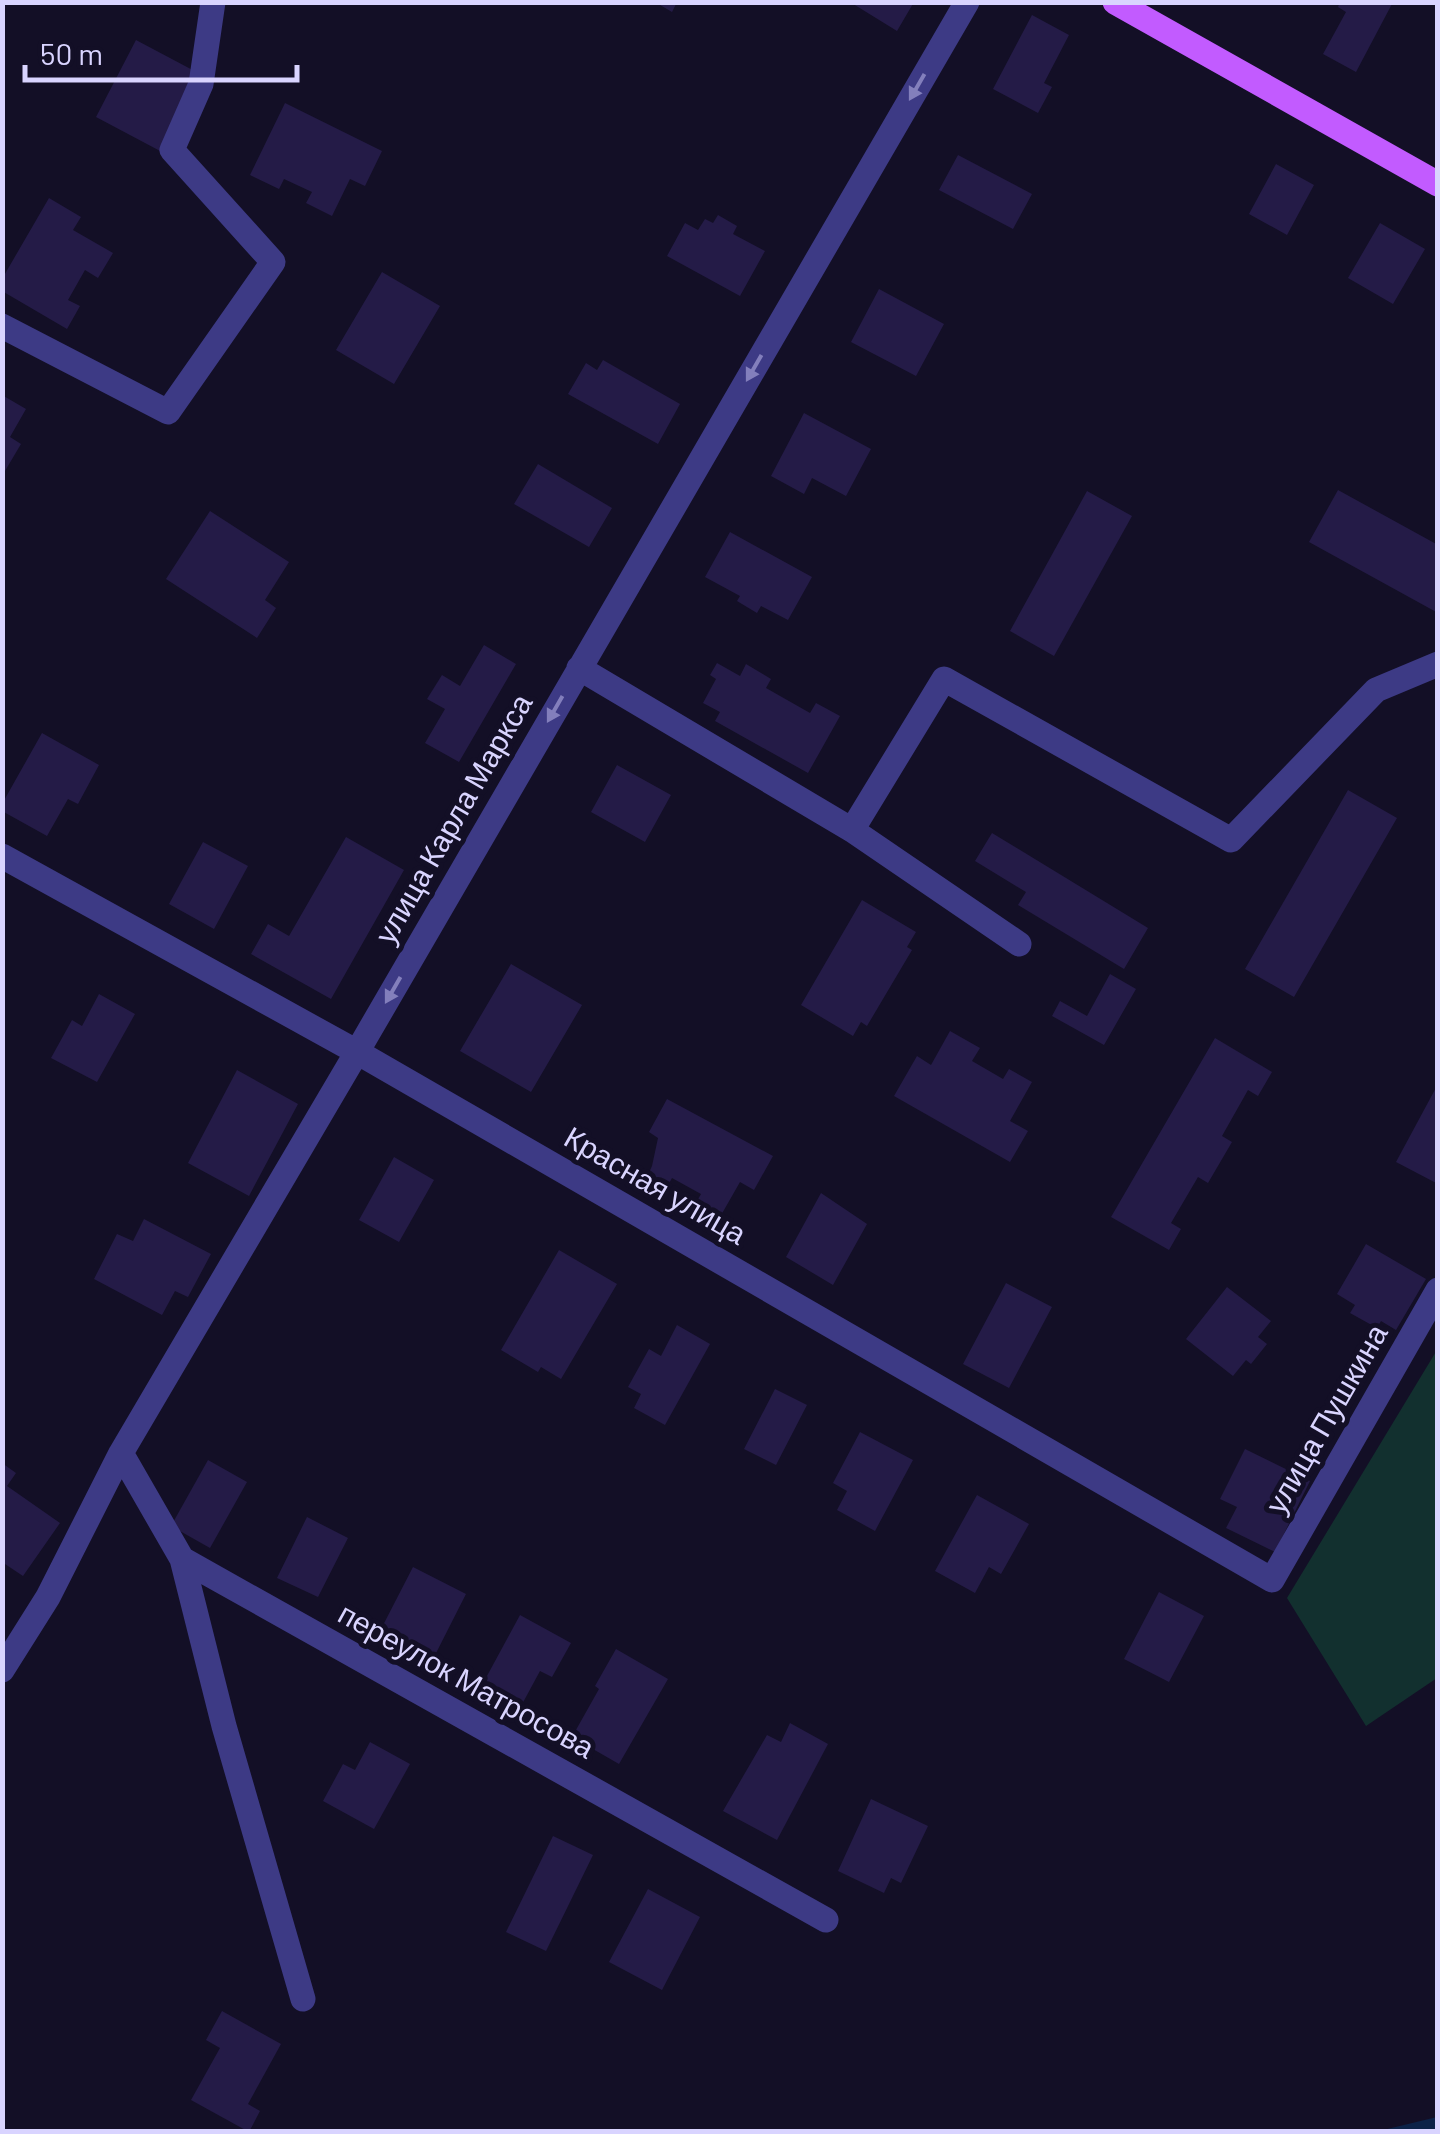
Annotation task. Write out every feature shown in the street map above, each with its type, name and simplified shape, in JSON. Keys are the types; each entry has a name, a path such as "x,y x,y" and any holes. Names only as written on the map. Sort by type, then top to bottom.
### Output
{"main road":[{"path":"1115,2 1438,184"}],"street":[{"path":"2,326 168,412 273,262 172,150 201,84 213,2"},
{"name":"улица Карла Маркса","path":"2,1670 48,1597 121,1453 966,2"},
{"path":"852,830 944,679 1231,840 1376,690 1438,664"},
{"path":"579,668 852,830 1019,944"},
{"name":"Красная улица","path":"2,856 357,1052 1272,1580"},
{"name":"улица Пушкина","path":"1272,1580 1438,1290"},
{"path":"121,1453 182,1559 224,1726 303,1999"},
{"name":"переулок Матросова","path":"182,1559 826,1920"}],"green space":[{"path":"1437,1350 1437,1678 1366,1726 1287,1598"}],"water":[{"path":"1437,2117 1437,2131 1379,2131"}],"building":[{"path":"655,2 677,2 672,12"},
{"path":"850,2 914,2 897,31"},
{"path":"1340,2 1393,2 1356,72 1323,54 1346,12 1338,7"},
{"path":"1032,15 1069,35 1044,83 1052,87 1038,113 993,89"},
{"path":"136,40 202,75 162,152 96,117"},
{"path":"285,103 382,151 365,186 350,179 332,216 306,203 312,192 284,179 279,189 250,175"},
{"path":"958,155 1032,194 1013,229 939,190"},
{"path":"1276,164 1314,185 1287,235 1249,214"},
{"path":"49,198 81,217 73,230 113,253 98,278 85,270 68,300 80,306 67,329 2,291 2,279"},
{"path":"718,215 737,226 733,234 765,251 740,296 667,256 685,223 698,230 705,219 713,223"},
{"path":"1380,223 1425,249 1393,304 1348,278"},
{"path":"382,272 440,306 394,384 336,350"},
{"path":"879,289 944,324 916,376 851,342"},
{"path":"603,360 680,404 658,444 568,394 586,363 597,370"},
{"path":"2,395 26,409 10,437 21,444 2,476"},
{"path":"804,413 871,449 846,496 812,478 804,494 771,476"},
{"path":"538,464 612,508 589,547 514,504"},
{"path":"1338,490 1438,545 1438,613 1309,542"},
{"path":"1087,491 1132,516 1054,656 1010,631"},
{"path":"210,511 289,562 265,600 276,608 257,638 166,579"},
{"path":"730,532 812,577 788,620 761,606 757,613 737,601 740,596 705,577"},
{"path":"484,645 516,664 459,762 425,743 445,709 427,699 442,675 460,686"},
{"path":"717,663 740,676 746,664 771,679 766,688 810,713 816,703 840,716 808,773 715,721 720,712 703,703 716,679 710,675"},
{"path":"42,733 99,765 78,804 68,799 47,836 2,811 2,804"},
{"path":"617,765 671,795 645,842 591,812"},
{"path":"1348,790 1397,818 1294,997 1245,969"},
{"path":"992,833 1148,928 1124,969 1018,905 1026,892 975,861"},
{"path":"346,837 404,870 331,999 251,954 268,924 289,936"},
{"path":"203,842 248,866 214,929 169,904"},
{"path":"862,900 916,932 907,947 912,950 867,1026 861,1022 853,1036 801,1005"},
{"path":"511,964 582,1005 531,1092 460,1051"},
{"path":"1110,974 1136,989 1104,1045 1052,1016 1060,1001 1087,1016"},
{"path":"99,994 135,1014 97,1082 51,1058 72,1020 82,1026"},
{"path":"950,1031 980,1048 972,1061 1003,1079 1009,1069 1032,1082 1010,1121 1028,1131 1010,1162 894,1096 917,1056 931,1065"},
{"path":"1215,1038 1272,1072 1258,1096 1248,1090 1222,1136 1232,1142 1208,1183 1198,1177 1171,1223 1181,1229 1169,1250 1111,1217"},
{"path":"237,1070 298,1104 249,1196 188,1163"},
{"path":"1438,1084 1438,1184 1396,1162"},
{"path":"667,1099 773,1156 754,1190 740,1182 720,1217 696,1203 701,1194 672,1178 667,1187 647,1177 658,1138 649,1132"},
{"path":"394,1157 434,1180 399,1242 359,1220"},
{"path":"821,1193 867,1224 833,1285 786,1257"},
{"path":"144,1219 211,1254 188,1297 175,1291 162,1315 94,1279 117,1234 133,1241"},
{"path":"1366,1244 1426,1279 1396,1330 1381,1321 1377,1328 1350,1313 1355,1305 1337,1294"},
{"path":"559,1250 617,1284 561,1379 541,1367 538,1372 501,1350"},
{"path":"1006,1283 1052,1307 1009,1388 963,1364"},
{"path":"1227,1287 1271,1321 1258,1337 1267,1344 1251,1364 1246,1360 1233,1376 1186,1339"},
{"path":"677,1325 710,1344 665,1425 634,1408 641,1394 628,1387 649,1349 661,1356"},
{"path":"775,1389 807,1405 776,1465 744,1449"},
{"path":"860,1432 913,1460 875,1531 837,1510 847,1491 833,1483"},
{"path":"1245,1449 1310,1481 1275,1552 1226,1528 1237,1507 1220,1499"},
{"path":"208,1460 247,1482 210,1548 171,1526"},
{"path":"2,1463 16,1473 7,1486 60,1523 23,1576 2,1562"},
{"path":"977,1495 1029,1524 1001,1574 989,1567 975,1593 935,1571"},
{"path":"307,1517 348,1538 318,1597 277,1578"},
{"path":"413,1567 466,1594 432,1661 379,1633"},
{"path":"1159,1592 1204,1616 1169,1682 1124,1659"},
{"path":"520,1615 571,1643 552,1677 540,1671 520,1708 481,1687"},
{"path":"616,1649 668,1679 619,1764 572,1737"},
{"path":"790,1723 828,1744 777,1840 723,1811 767,1735 781,1742"},
{"path":"370,1742 410,1764 374,1829 323,1801 343,1764 355,1770"},
{"path":"871,1799 928,1826 901,1883 891,1878 884,1893 838,1871"},
{"path":"553,1836 593,1855 546,1951 506,1932"},
{"path":"648,1889 700,1917 662,1990 609,1962"},
{"path":"222,2011 281,2044 248,2104 260,2111 249,2132 191,2100 220,2048 206,2040"}]}
